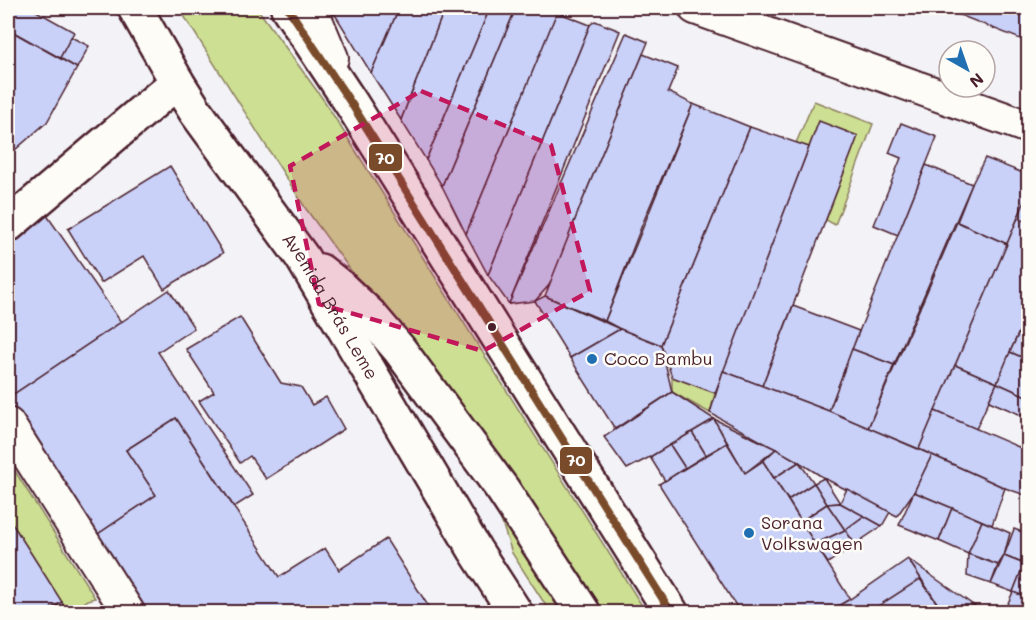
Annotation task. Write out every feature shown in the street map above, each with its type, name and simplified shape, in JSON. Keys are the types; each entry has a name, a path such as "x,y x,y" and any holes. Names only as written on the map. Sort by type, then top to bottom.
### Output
{"main road":[{"name":"Avenida Brás Leme","path":"135,8 196,112 302,257 515,612"},
{"path":"288,8 351,103 671,612"},
{"path":"8,225 177,82"},
{"path":"302,257 339,285 370,315 399,349 503,490 583,612"}],"street":[{"path":"311,8 351,103"},
{"path":"695,8 1029,127"},
{"path":"8,424 128,612"}],"highlighted area":[{"path":"421,91 551,145 590,291 483,351 319,304 290,166"}],"green space":[{"path":"179,8 257,8 325,102 646,612 600,612 500,475 578,612 550,612 512,553 488,481 495,468 306,209"},
{"path":"814,101 873,124 835,225 826,220 858,136 819,122 809,147 796,143"},
{"path":"672,377 715,393 710,413 672,392"},
{"path":"8,460 95,598 88,600 72,612 68,612 8,517"}],"building":[{"path":"8,8 31,8 74,32 60,58 8,29"},
{"path":"331,8 399,8 371,73"},
{"path":"399,8 445,8 401,120 371,73"},
{"path":"445,8 490,8 426,160 401,120"},
{"path":"490,8 516,8 442,186 426,160"},
{"path":"516,8 559,8 466,234 442,186"},
{"path":"942,8 1028,8 1028,42"},
{"path":"557,12 590,25 488,275 466,234"},
{"path":"595,21 620,31 509,304 488,275 590,25"},
{"path":"11,31 77,68 47,122 8,156 8,34"},
{"path":"626,33 648,42 551,283 535,301 509,304"},
{"path":"71,37 89,46 77,68 60,58"},
{"path":"643,54 678,68 668,92 693,104 605,321 545,296"},
{"path":"693,104 750,127 661,345 605,321"},
{"path":"819,121 858,136 762,386 723,371"},
{"path":"901,123 937,137 898,235 874,225 901,158 889,153"},
{"path":"750,127 809,147 715,393 672,377 661,345"},
{"path":"985,158 1028,175 1028,193 1007,244 957,222"},
{"path":"926,165 972,184 894,365 852,349"},
{"path":"170,166 223,253 164,289 144,256 101,283 68,229"},
{"path":"1028,193 1028,223 1018,218"},
{"path":"46,214 121,322 8,398 8,245"},
{"path":"1018,218 1028,223 1028,312 997,383 955,365"},
{"path":"957,222 1007,244 919,449 868,428"},
{"path":"169,290 194,328 158,352 253,495 234,507 176,418 126,450 156,495 95,536 8,403 8,398"},
{"path":"545,296 620,329 570,358 535,301"},
{"path":"793,306 859,331 829,411 762,386"},
{"path":"1028,312 1028,360 1010,352"},
{"path":"240,317 281,383 301,387 312,405 326,397 344,429 266,479 250,456 240,463 199,401 214,392 186,349"},
{"path":"1025,320 1028,321 1028,360 1010,352"},
{"path":"620,329 661,345 672,392 615,429 570,358"},
{"path":"852,349 894,365 868,428 829,411"},
{"path":"1010,352 1028,360 1028,397 997,383"},
{"path":"955,365 997,383 976,429 935,411"},
{"path":"723,371 829,411 932,455 914,492 897,516 824,478 710,413"},
{"path":"997,383 1028,397 1028,418 989,401"},
{"path":"672,392 714,419 627,469 604,437"},
{"path":"935,411 1028,451 1028,496 919,449"},
{"path":"176,418 279,577 325,548 339,570 386,539 432,612 146,612 95,536 156,495 126,450"},
{"path":"714,419 727,443 706,455 692,432"},
{"path":"714,419 776,449 745,473"},
{"path":"692,432 706,455 685,468 670,445"},
{"name":"Sorana Volkswagen","path":"727,443 745,473 763,461 850,599 828,612 740,612 659,484"},
{"path":"670,445 685,468 665,481 650,457"},
{"path":"776,449 799,462 774,478 763,461"},
{"path":"932,455 1005,488 992,525 914,492"},
{"path":"799,462 814,483 788,500 774,478"},
{"path":"824,478 840,503 827,504 814,483"},
{"path":"814,483 827,504 801,521 788,500"},
{"path":"847,489 890,512 882,526 840,503"},
{"path":"914,492 952,508 939,541 899,525"},
{"path":"840,503 864,516 845,530 827,504"},
{"path":"827,504 845,530 815,544 801,521"},
{"path":"952,508 982,521 968,554 939,541"},
{"path":"864,516 882,526 855,544 845,530"},
{"path":"8,517 62,602 46,612 8,612"},
{"path":"982,521 1010,533 1004,556 998,565 968,554"},
{"path":"1014,529 1028,534 1028,565 1004,556"},
{"path":"845,530 855,544 828,563 815,544"},
{"path":"968,554 998,565 991,584 967,576"},
{"path":"1004,556 1024,564 1013,592 991,584"},
{"path":"908,559 943,612 828,612 850,599"},
{"path":"908,559 983,612 943,612"},
{"path":"1024,564 1028,566 1028,598 1013,592"},
{"path":"920,579 943,612 869,612"},
{"path":"1013,592 1028,598 1028,612 1004,612"},
{"path":"62,602 68,612 46,612"}],"transit line":[{"name":"70","path":"288,8 351,103 671,612"}],"place":[{"name":"Coco Bambu","path":"592,359"},
{"name":"Sorana Volkswagen","path":"749,533"}]}
